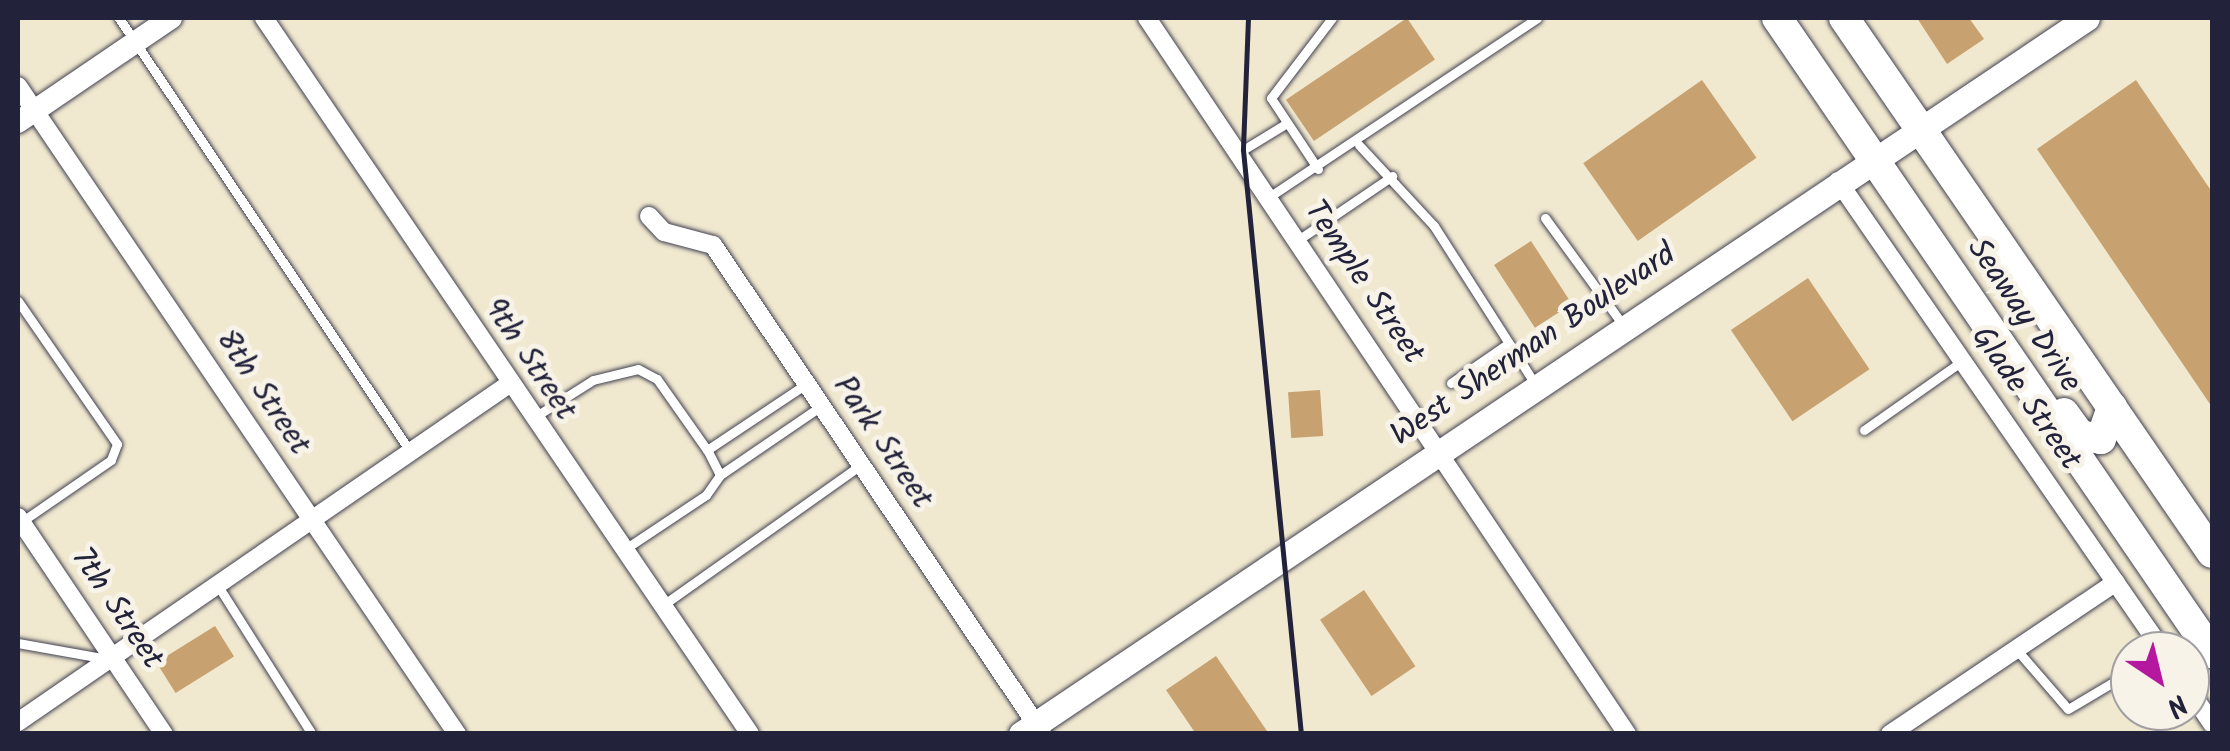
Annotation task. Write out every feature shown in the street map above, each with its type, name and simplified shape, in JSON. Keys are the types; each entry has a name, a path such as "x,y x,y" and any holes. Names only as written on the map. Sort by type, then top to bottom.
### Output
{"highway":[{"name":"Seaway Drive","path":"1778,18 2212,653"},
{"path":"1828,18 1870,76 1898,95"},
{"name":"Seaway Drive","path":"1844,18 2212,553"},
{"path":"1878,167 1917,200 2080,435 2110,434 2112,407"}],"main road":[{"name":"West Sherman Boulevard","path":"1033,730 1623,324 1838,181 1878,167 1922,128 2084,18"}],"street":[{"path":"26,116 171,18"},
{"name":"9th Street","path":"264,18 622,551 750,734"},
{"name":"Temple Street","path":"1147,18 1440,448 1627,734"},
{"name":"8th Street","path":"18,86 26,116 314,522 457,734"},
{"name":"Glade Street","path":"1838,181 2148,631"},
{"name":"Park Street","path":"649,216 664,232 713,246 1033,730"},
{"path":"18,722 314,522 509,384"},
{"name":"7th Street","path":"19,520 164,734"},
{"path":"1903,730 2116,582"}],"lane":[{"path":"119,18 412,453"},
{"path":"1318,170 1271,98 1332,18"},
{"path":"1269,197 1359,145 1537,18"},
{"path":"1238,153 1288,123"},
{"path":"1359,145 1392,176 1535,384"},
{"path":"1298,240 1392,176"},
{"path":"1545,218 1623,324"},
{"path":"18,300 117,444 111,460 19,520"},
{"path":"1451,383 1508,343"},
{"path":"1864,430 1962,361"},
{"path":"532,418 581,385 638,369 657,379 720,475"},
{"path":"707,450 806,384"},
{"path":"622,551 706,495 720,475 821,406"},
{"path":"661,607 861,465"},
{"path":"218,586 312,734"},
{"path":"18,643 78,660 112,656"},
{"path":"2016,649 2068,708 2110,684"}],"building":[{"path":"1407,18 1435,59 1314,141 1286,100"},
{"path":"1917,18 1969,18 1984,39 1947,64"},
{"path":"1702,80 1756,158 1638,241 1583,163"},
{"path":"2136,80 2212,192 2212,407 2037,149"},
{"path":"1531,241 1572,304 1535,328 1494,265"},
{"path":"1808,278 1870,369 1792,421 1731,330"},
{"path":"1320,390 1323,436 1291,438 1288,392"},
{"path":"1364,590 1415,666 1372,696 1320,620"},
{"path":"215,626 234,657 176,693 156,663"},
{"path":"1216,656 1269,734 1196,734 1166,690"}],"railway":[{"path":"1248,18 1243,150 1301,734"}]}
